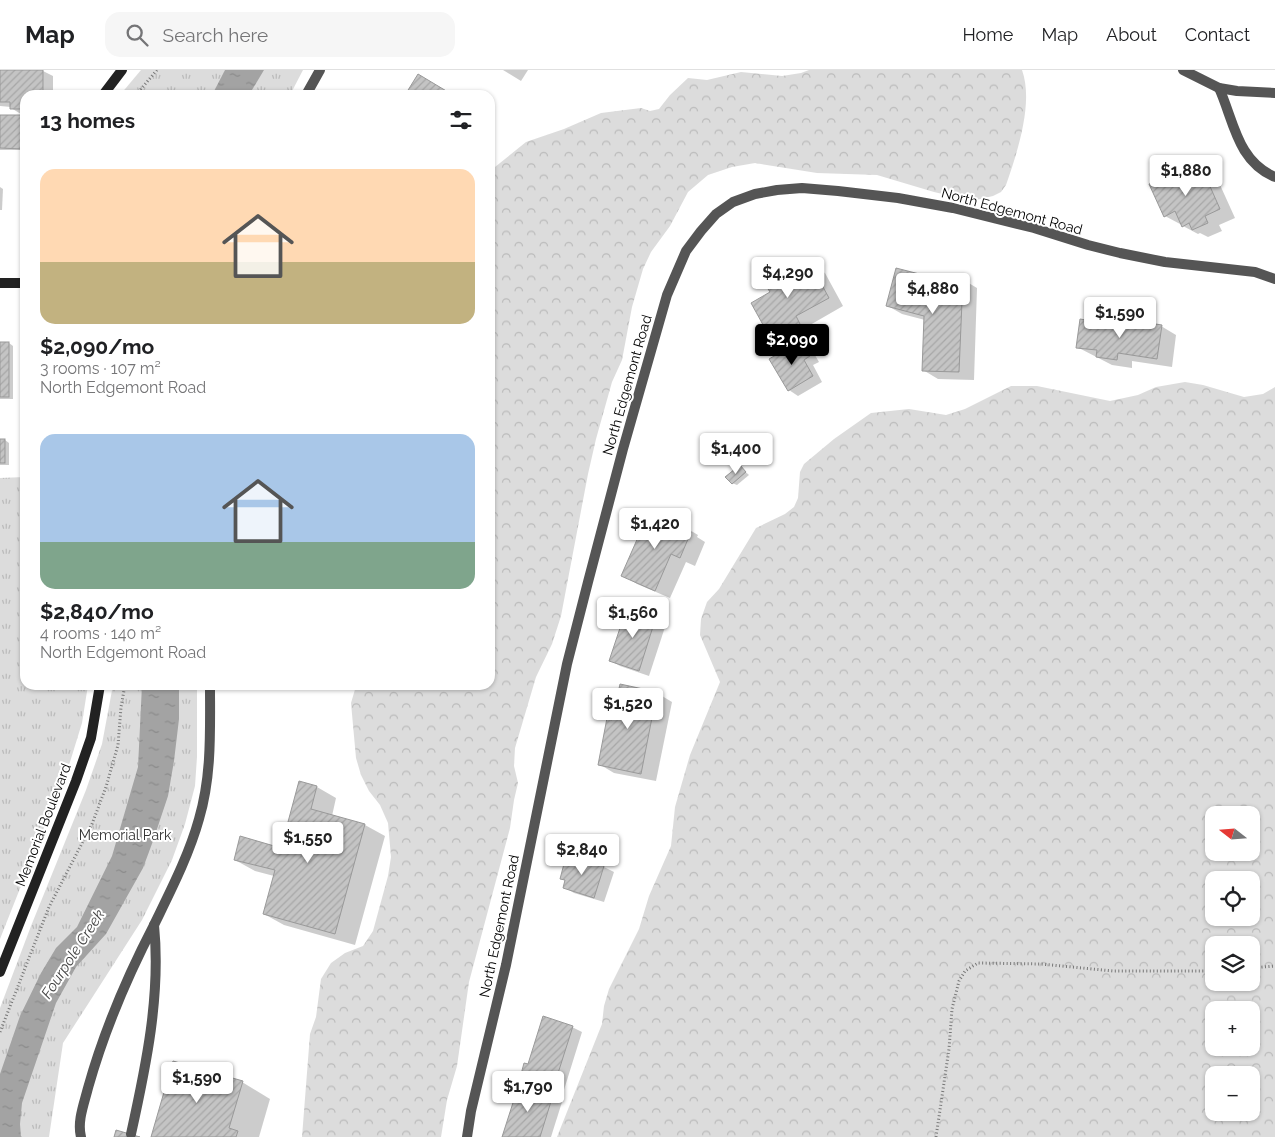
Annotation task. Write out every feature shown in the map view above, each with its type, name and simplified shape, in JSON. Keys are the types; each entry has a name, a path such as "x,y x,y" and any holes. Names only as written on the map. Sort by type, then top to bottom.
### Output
{"street":[{"path":"107,90 122,70"},
{"path":"309,90 320,70"},
{"path":"1182,70 1219,88 1275,93"},
{"path":"1219,88 1237,139 1244,152 1255,164 1275,177"},
{"name":"North Edgemont Road","path":"467,1137 471,1111 506,965 567,664 588,582 623,449 667,295 686,251 700,230 716,214 733,202 755,194 802,188 838,191 898,198 953,208 1034,228 1088,246 1165,262 1254,272 1275,279"},
{"path":"0,284 20,283"},
{"name":"Memorial Boulevard","path":"0,972 76,782 91,738 99,690"},
{"path":"81,1137 80,1117 98,1054 122,989 188,852 200,818 208,779 210,690"},
{"path":"131,1134 150,1039 156,972 154,924"}],"path":[{"path":"140,90 157,70"},
{"path":"0,1032 49,907 89,832 106,787 118,746 124,690"},
{"path":"936,1137 949,1049 952,1009 959,981 965,971 978,963 1041,964 1113,971 1205,971"},
{"path":"1260,967 1275,966"}],"green space":[{"path":"141,70 303,70 293,90 124,90"},
{"path":"809,70 1022,70 1026,97 1023,128 1006,185 1001,192 993,196 968,200 877,175 817,173 755,163 732,167 708,175 688,192 670,226 651,252 643,269 632,307 622,360 612,382 596,439 561,616 552,644 536,677 515,748 514,766 518,783 510,828 469,982 457,1066 447,1100 441,1137 302,1137 310,1034 316,1017 321,979 331,963 345,953 363,946 373,931 388,876 391,857 388,823 380,805 369,791 361,775 356,758 351,703 355,690 495,690 495,167 526,142 564,129 601,113 641,108 650,111 659,109 670,95 688,78 707,80 741,72 782,76"},
{"path":"1185,382 1203,385 1244,397 1263,394 1275,387 1275,1137 557,1137 602,1024 604,1006 609,989 639,929 649,896 671,846 675,807 690,755 720,682 700,635 701,619 707,602 719,589 756,528 785,514 794,507 798,498 800,472 804,464 834,439 871,413 909,409 946,415 965,409 1011,386 1037,386 1110,401 1138,395 1156,387"},
{"name":"Memorial Park","path":"20,477 20,690 87,690 82,723 70,762 0,939 0,478"},
{"name":"Memorial Park","path":"112,690 197,690 195,786 185,824 172,860 142,920 63,1043 49,1137 0,1137 0,1008 86,790 102,744"}],"water":[{"path":"225,70 264,70 252,90 215,90"},
{"name":"Fourpole Creek","path":"142,690 179,690 179,719 168,796 143,868 106,934 76,967 56,1003 22,1103 21,1137 0,1137 0,1074 20,1016 41,973 56,948 77,927 112,856 138,767"}],"building":[{"path":"0,70 43,70 43,90 20,90 20,109 10,109 10,102 0,102"},
{"path":"418,74 445,90 408,90"},
{"path":"0,115 20,115 20,149 0,148"},
{"path":"1201,166 1220,209 1205,216 1208,223 1192,230 1189,223 1182,227 1175,211 1164,217 1149,184 1175,171 1178,176"},
{"path":"790,262 795,272 810,263 829,298 796,316 802,328 777,342 771,330 767,332 751,303 770,292 761,278"},
{"path":"896,268 931,277 963,278 959,372 922,371 924,316 886,306"},
{"path":"1080,319 1111,324 1112,319 1124,321 1123,326 1135,327 1136,321 1162,325 1157,359 1118,353 1117,360 1096,357 1097,350 1076,348"},
{"path":"0,342 9,342 9,397 0,397"},
{"path":"803,342 810,356 804,360 813,376 788,391 769,359 795,344 796,346"},
{"path":"0,439 5,439 5,463 0,463"},
{"path":"740,465 746,472 732,484 725,477"},
{"path":"650,510 684,525 682,528 691,532 680,558 671,554 655,591 621,576"},
{"path":"627,607 656,617 639,671 609,661"},
{"path":"620,684 657,692 641,774 598,765 607,718 612,720"},
{"path":"299,781 317,786 311,809 365,824 335,934 263,914 275,870 234,860 240,836 281,848"},
{"path":"573,856 604,866 594,898 563,888 565,880 560,879 565,860 571,861"},
{"path":"543,1016 573,1026 553,1089 520,1078 524,1063 528,1064"},
{"path":"173,1061 243,1081 229,1128 238,1131 236,1137 151,1137"},
{"path":"519,1084 553,1095 540,1137 502,1137"},
{"path":"116,1130 140,1137 114,1137"}]}
